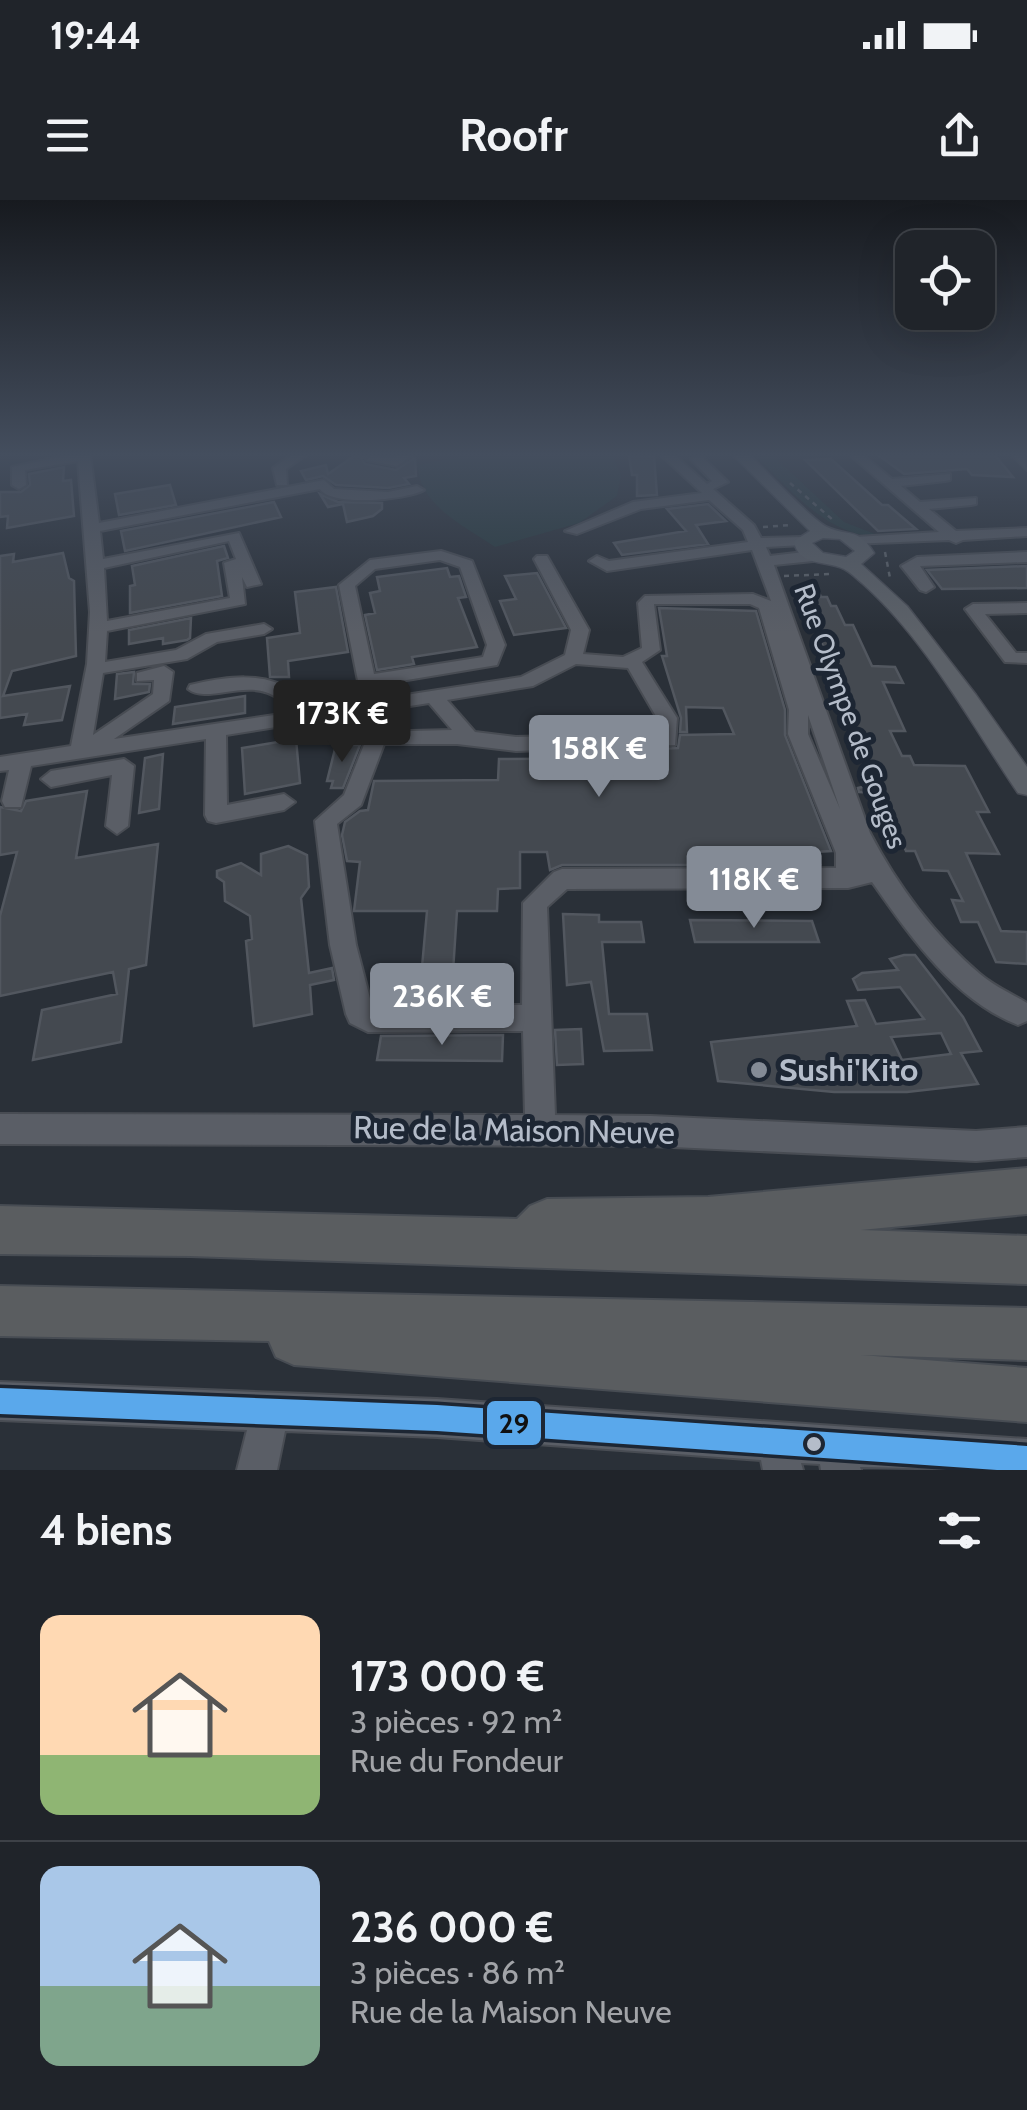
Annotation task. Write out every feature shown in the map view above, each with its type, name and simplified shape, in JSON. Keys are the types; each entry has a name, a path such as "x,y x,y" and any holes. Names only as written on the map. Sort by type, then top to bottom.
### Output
{"highway":[{"path":"524,1245 547,1224 708,1221 1027,1191"},
{"path":"0,1230 190,1232 1027,1260"},
{"path":"0,1311 1027,1334"},
{"path":"286,1315 294,1339 1027,1395"}],"main road":[{"path":"803,513 824,533 868,551 906,618 1027,786"},
{"path":"808,548 824,533"},
{"path":"808,548 868,551"}],"street":[{"path":"80,751 98,628 91,513"},
{"path":"92,528 170,513"},
{"path":"572,532 618,513"},
{"name":"Rue Olympe de Gouges","path":"734,513 750,528 762,556 859,833 882,876 919,927 972,984 1018,1012"},
{"path":"868,551 923,530 903,513"},
{"path":"924,513 957,547"},
{"path":"96,565 234,536 253,584"},
{"path":"868,551 1024,546"},
{"path":"926,587 909,566 957,547 1024,546"},
{"name":"Rue Olympe de Gouges","path":"762,556 808,548"},
{"path":"367,680 491,661 496,645 467,564 441,554 370,565 348,585 372,706"},
{"path":"597,561 607,566 762,556"},
{"path":"542,558 580,630 573,658"},
{"path":"98,628 239,601 232,563"},
{"path":"13,801 11,762 526,682 573,658 633,662 651,650 646,603 652,599 753,599 766,605 799,710 798,734 847,852 848,878"},
{"path":"1027,608 974,609 1011,658 1027,658"},
{"path":"95,669 182,655 212,638 264,629"},
{"path":"536,1018 368,1019 360,1014 350,981 326,821 354,799 376,737 469,738 516,744 668,740 667,718 633,662"},
{"path":"80,751 162,697 164,672 144,676"},
{"path":"197,689 243,682 275,687 288,697 291,718"},
{"path":"434,696 469,738"},
{"path":"216,730 216,815 284,802"},
{"path":"101,770 108,747"},
{"path":"51,779 124,766 116,826"},
{"path":"541,1130 535,903 562,879 882,876"},
{"name":"Rue de la Maison Neuve","path":"0,1129 541,1130 976,1146 1027,1142"},
{"path":"0,1401 271,1411 780,1455 1027,1459"},
{"path":"257,1470 271,1411"}],"path":[{"path":"826,513 887,572"},
{"path":"762,556 868,551"}],"green space":[{"path":"593,513 579,523 495,547 446,514"},
{"path":"818,513 835,513 844,522 880,536 862,535"}],"building":[{"path":"0,513 74,516 7,528 8,516 0,517"},
{"path":"215,513 279,513 281,517 125,551 121,531"},
{"path":"345,513 377,513 373,516 347,522"},
{"path":"671,513 718,513 726,521 696,525 708,544 622,555 614,543 686,531"},
{"path":"860,513 898,513 916,529 878,531"},
{"path":"224,546 228,558 217,561 222,596 130,613 130,586 135,585 132,566"},
{"path":"63,553 69,578 74,581 76,656 12,671 3,696 70,686 62,720 24,725 27,714 0,718 0,556 14,554 13,562"},
{"path":"1027,566 1027,588 942,589 927,570"},
{"path":"447,568 450,577 459,576 466,597 458,598 477,647 412,657 414,664 377,670 365,615 375,613 370,593 380,591 377,577"},
{"path":"537,573 566,628 514,635 500,601 516,599 505,576"},
{"path":"336,587 348,652 288,661 289,677 270,677 267,638 300,633 295,592"},
{"path":"800,590 818,590 831,606 836,606 845,625 853,625 872,666 895,667 903,683 883,682 905,731 890,731 902,756 910,756 914,765 965,766 989,812 977,812 999,854 966,853 1001,931 1027,932 1027,964 996,962 978,922 961,922 952,900 963,901 948,871 923,870 915,851 906,851 882,793 859,792 858,788 879,783"},
{"path":"659,608 756,611 785,710 785,735 831,851 815,852 820,864 762,865 759,852 726,853 729,865 562,865 550,870 547,852 520,852 520,888 498,889 497,911 457,911 451,1002 419,1001 427,911 354,911 360,862 347,861 342,835 345,822 368,810 374,781 498,780 499,759 659,758 659,749 678,748 680,735 734,734 723,708 686,707 687,732 680,732 681,718 662,656 667,656"},
{"path":"191,618 187,640 163,644 163,638 129,644 129,630"},
{"path":"134,672 133,684 150,684 149,692 115,699 117,674"},
{"path":"245,696 245,713 173,724 175,707"},
{"path":"296,739 300,783 245,794 242,748"},
{"path":"336,745 360,745 343,788 331,788 333,781 327,781"},
{"path":"163,754 159,809 139,813 145,758"},
{"path":"87,791 76,858 158,844 146,965 129,969 121,1042 33,1060 42,1010 117,994 113,972 0,996 0,916 17,852 0,855 0,807 21,811 26,801"},
{"path":"288,846 307,855 309,887 301,898 309,973 332,968 334,980 310,985 312,1014 254,1026 246,941 252,939 250,916 225,901 224,882 217,877 217,871 241,863 261,875 261,854"},
{"path":"563,914 599,915 599,922 641,922 644,942 602,942 609,1014 647,1014 652,1050 604,1051 591,982 567,985"},
{"path":"690,920 812,921 819,942 695,942"},
{"path":"915,955 963,1017 981,1051 961,1053 978,1084 907,1092 834,1092 718,1081 711,1042 857,1026 847,1001 865,1000 876,1024 924,1019 900,987 858,990 853,979 862,973 898,970 890,959","holes":["941,1033 951,1054 902,1060 891,1037"]},
{"path":"581,1029 583,1064 557,1065 555,1030"},
{"path":"503,1035 502,1061 377,1060 381,1036"}],"transit line":[{"name":"29","path":"0,1401 437,1418 1027,1459"}],"place":[{"name":"Sushi'Kito","path":"759,1070"}]}
